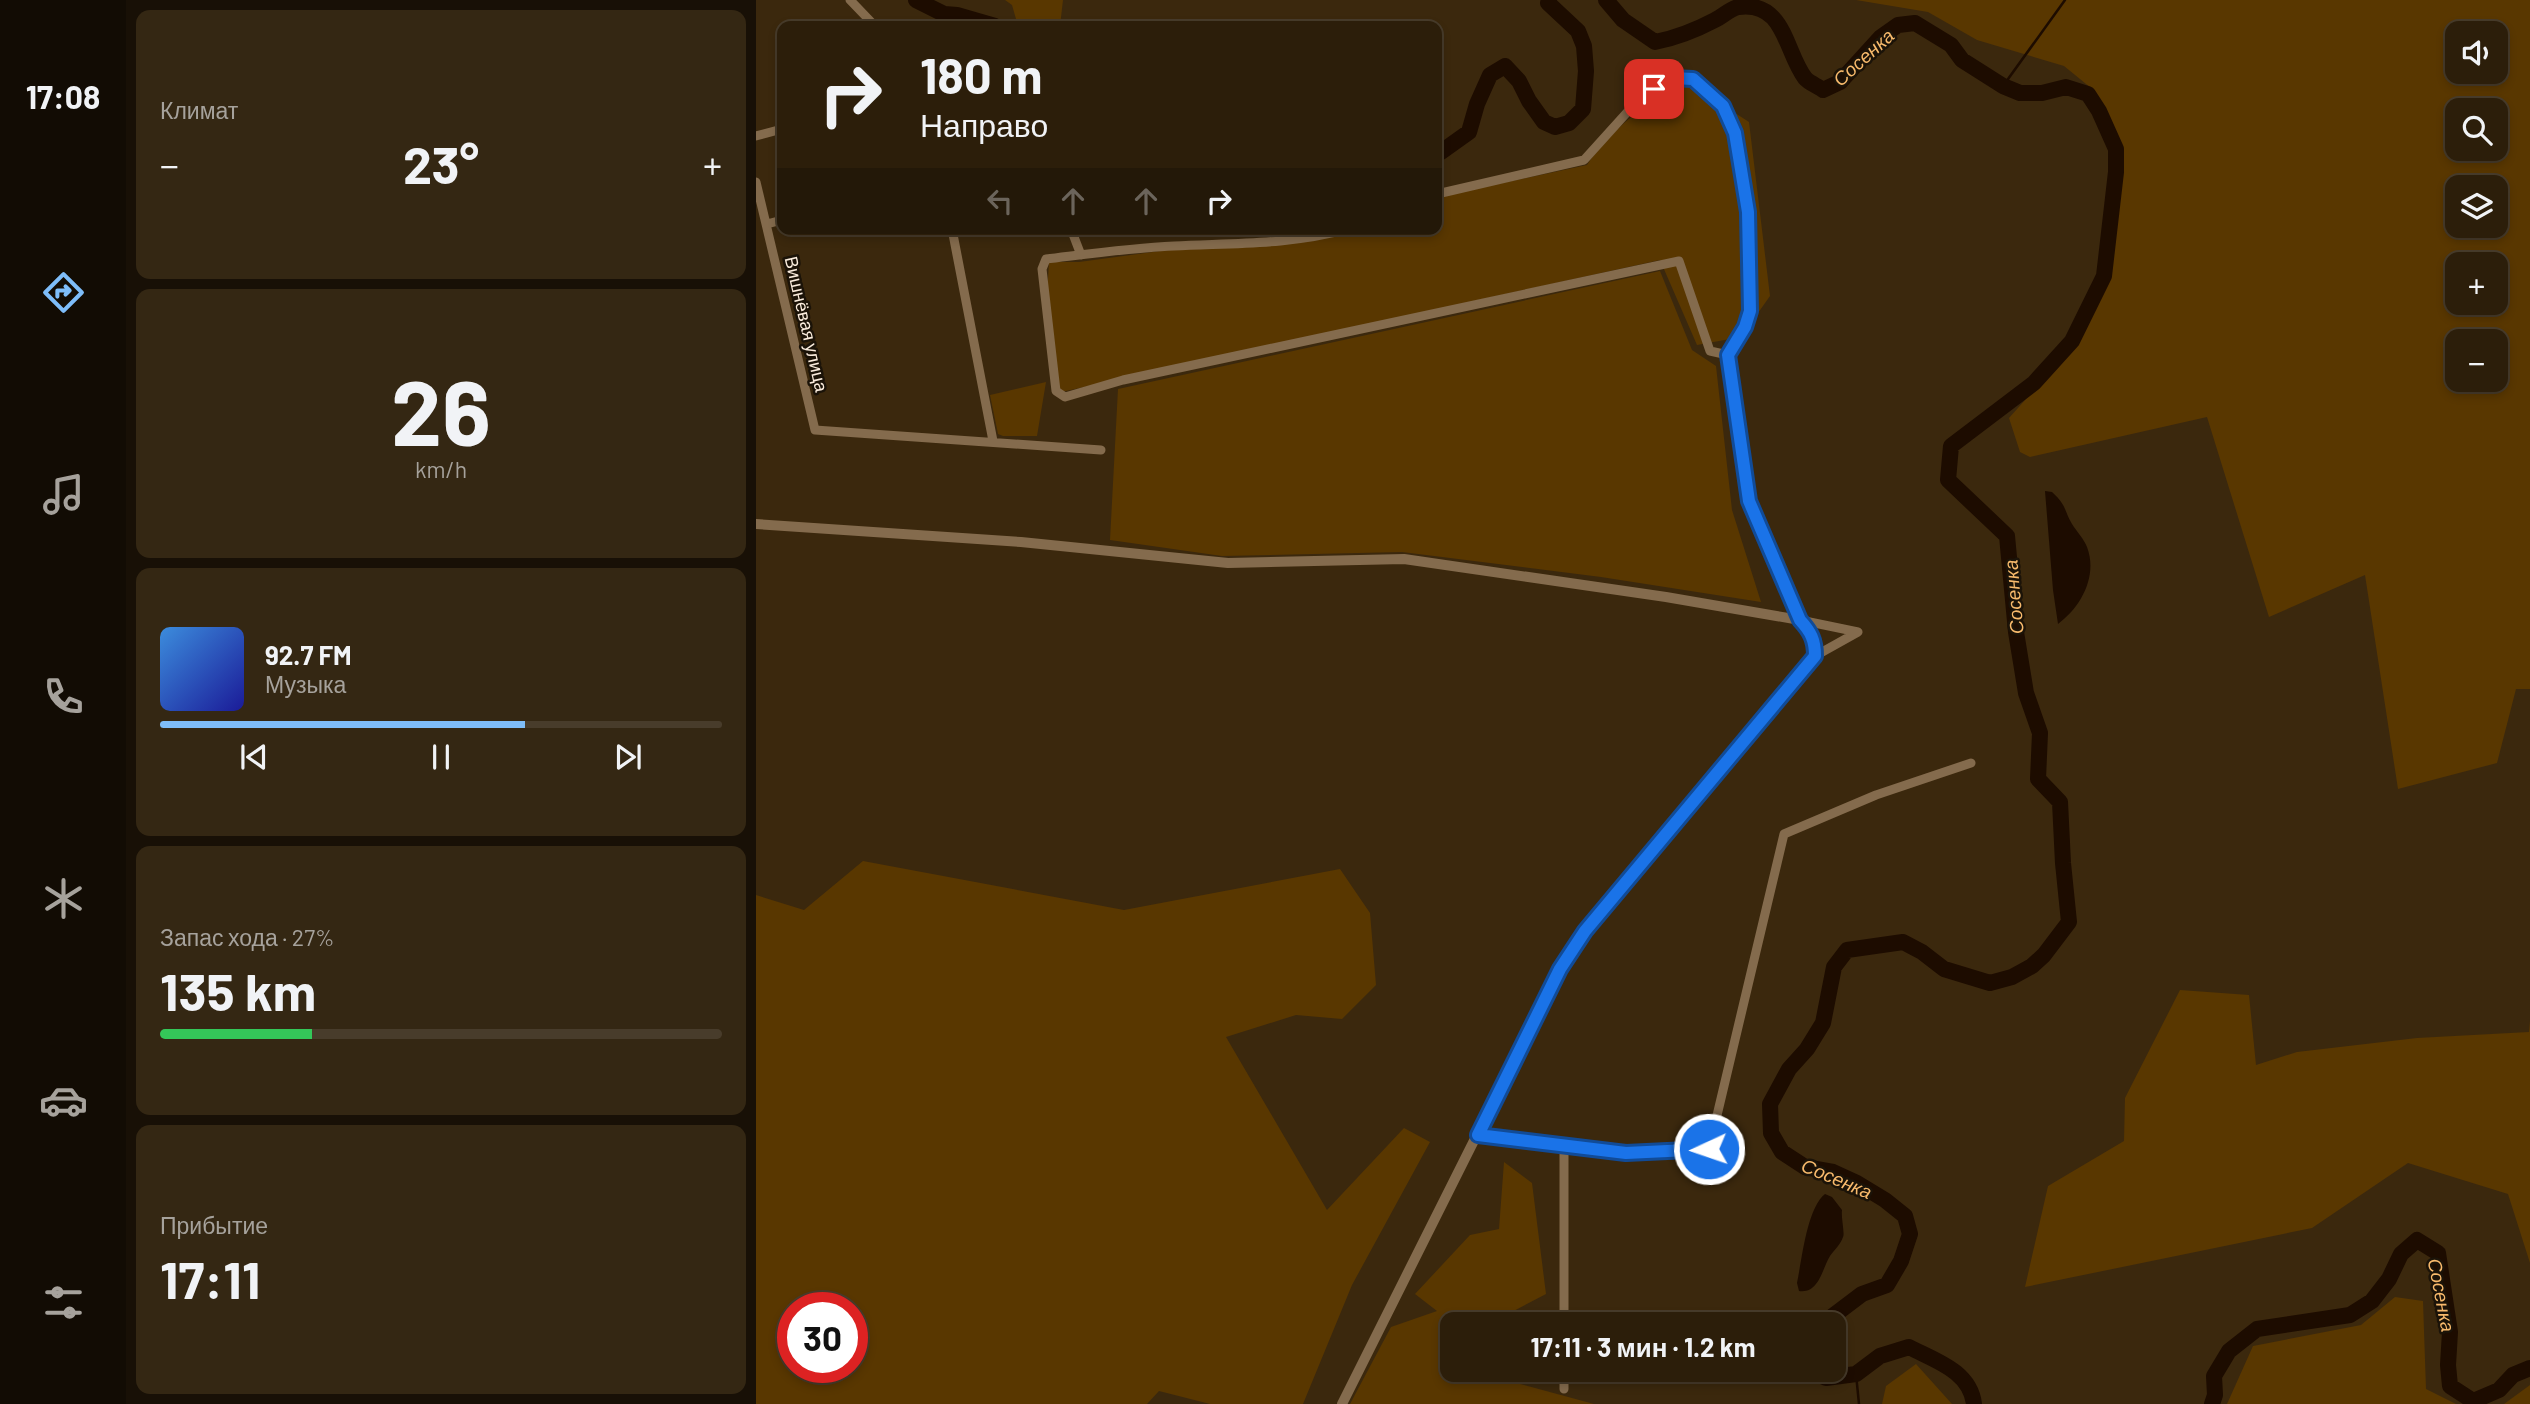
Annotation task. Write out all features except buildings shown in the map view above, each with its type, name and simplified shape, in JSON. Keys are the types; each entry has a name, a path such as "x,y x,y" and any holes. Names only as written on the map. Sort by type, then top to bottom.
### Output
{"street":[{"path":"850,0 870,21"},
{"path":"1442,193 1584,160 1631,108 1672,78 1693,79 1723,106 1735,133 1748,212 1750,311 1745,327 1728,355 1749,501 1800,620 1811,631 1815,642 1815,656"},
{"path":"756,136 777,130"},
{"name":"Вишнёвая улица","path":"756,182 815,430 993,441"},
{"path":"767,225 777,222"},
{"path":"953,235 993,441 1101,450"},
{"path":"1073,235 1081,255"},
{"path":"1329,235 1253,245 1173,246 1046,259 1042,269 1056,391 1065,397 1123,380 1679,261 1710,351 1728,355"},
{"path":"756,524 1021,542 1228,563 1404,559 1666,597 1858,632 1815,656 1585,931 1560,969 1342,1404"},
{"path":"1478,1135 1626,1153 1709,1149 1784,834 1877,795 1971,763"},
{"path":"1564,1145 1564,1312"},
{"path":"1564,1382 1564,1389"}],"shaded area":[{"path":"1005,0 1063,0 1061,21 1017,21 1012,5"},
{"path":"1856,0 2530,0 2530,689 2516,689 2497,763 2398,789 2365,575 2269,617 2207,417 2030,457 2020,452 2009,418 2075,344 2101,294 2107,275 2118,151 2091,88 2064,66 1977,40 1928,12"},
{"path":"1682,82 1698,89 1749,122 1770,296 1741,337 1697,345 1660,260 1057,391 1047,296 1049,262 1079,262 1175,249 1252,247 1322,235 1442,235 1442,196 1587,165 1605,142 1630,118"},
{"path":"1660,271 1692,350 1716,366 1732,510 1761,602 1601,577 1402,552 1222,556 1110,540 1118,389"},
{"path":"1046,382 1037,436 998,434 990,395"},
{"path":"2045,491 2052,492 2063,504 2072,524 2086,544 2090,558 2089,580 2085,590 2074,609 2058,624 2053,590"},
{"path":"863,861 1124,910 1340,869 1370,913 1376,985 1342,1019 1296,1015 1226,1037 1327,1210 1404,1128 1430,1142 1352,1285 1303,1404 1210,1404 1159,1391 1147,1404 756,1404 756,895 804,910"},
{"path":"2180,990 2249,995 2256,1065 2297,1052 2417,1038 2529,1032 2530,1021 2530,1263 2508,1194 2408,1163 2312,1228 2025,1287 2048,1186 2124,1141 2125,1098"},
{"path":"1504,1162 1532,1183 1546,1294 1512,1312 1440,1312 1440,1382 1513,1382 1594,1404 1350,1404 1391,1327 1437,1311 1415,1294 1470,1235 1499,1229"},
{"path":"1825,1194 1832,1197 1842,1210 1843,1235 1819,1280 1811,1289 1799,1291 1797,1283 1806,1235 1814,1210"},
{"path":"2395,1297 2423,1301 2426,1389 2456,1404 2227,1404 2253,1346 2361,1325"},
{"path":"1916,1364 1952,1404 1882,1404 1886,1386"},
{"path":"2530,1385 2530,1404 2504,1404"}],"waterway":[{"name":"Сосенка","path":"916,0 944,14 978,21"},
{"name":"Сосенка","path":"1442,151 1469,132 1477,104 1490,75 1505,66 1519,81 1544,122 1555,127 1569,123 1583,109 1586,71 1584,46 1578,31 1548,3 1549,0"},
{"name":"Сосенка","path":"1606,0 1623,20 1655,42 1693,30 1738,7 1754,7 1765,11 1782,30 1805,78 1823,90 1840,82 1881,37 1898,25 1915,23 1951,45 1962,60 2003,86 2020,93 2042,93 2066,87 2088,94 2116,149 2116,172 2104,276 2072,341 2034,383 1951,446 1948,480 2007,536 2016,632 2026,693 2040,733 2038,779 2060,802 2069,922 2044,955 2032,966 2012,977 1990,983 1944,969 1903,942 1847,950 1834,967 1823,1023 1807,1049 1789,1069 1770,1104 1771,1133 1782,1152 1805,1167 1833,1172 1885,1200 1905,1216 1910,1234 1901,1261 1887,1285 1862,1294 1838,1312"},
{"path":"2003,86 2065,0"},
{"name":"Сосенка","path":"2212,1404 2215,1395 2214,1376 2229,1351 2257,1329 2350,1315 2372,1301 2389,1279 2401,1254 2417,1240 2438,1253 2450,1332 2450,1386 2473,1401 2499,1390 2513,1375 2530,1368"},
{"name":"Сосенка","path":"1846,1375 1856,1374 1880,1356 1909,1347 1959,1375 1966,1383 1974,1404"},
{"path":"1856,1374 1859,1404"}],"route":[{"path":"1654,89 1672,78 1693,79 1723,106 1735,133 1748,212 1750,311 1745,327 1728,355 1749,501 1800,620 1811,631 1815,642 1815,656 1634,869 1585,931 1560,969 1478,1135 1626,1153 1709,1149"}]}
